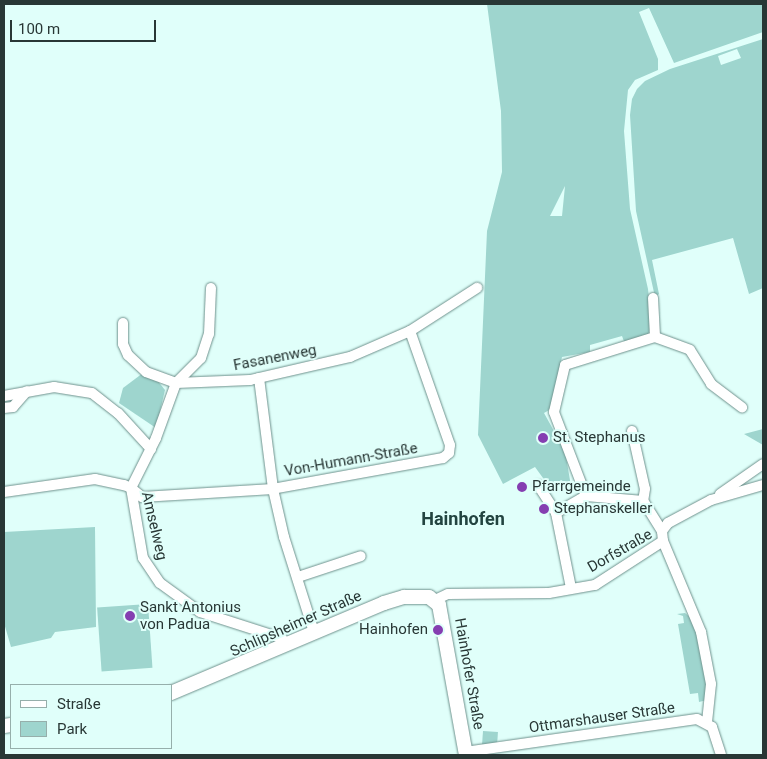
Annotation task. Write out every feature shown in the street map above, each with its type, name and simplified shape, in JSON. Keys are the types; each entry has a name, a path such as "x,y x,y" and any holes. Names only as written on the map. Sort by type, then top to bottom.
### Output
{"street":[{"path":"131,488 151,449 176,383 200,358 209,334 210,288"},
{"name":"Fasanenweg","path":"176,383 259,378 350,357 410,331 477,288"},
{"path":"653,298 655,337"},
{"path":"123,323 123,344 128,355 146,372 176,383"},
{"name":"Von-Humann-Straße","path":"131,488 142,497 273,489 433,462 449,453 450,445 410,331"},
{"path":"586,496 554,412 565,365 655,337 690,350 711,384 742,407"},
{"path":"259,378 273,489 284,538 314,632"},
{"path":"4,396 54,387 92,393 118,413 151,449"},
{"path":"4,408 13,407 27,391"},
{"path":"632,431 645,489 643,501 663,536"},
{"path":"663,536 668,523 711,500 763,464"},
{"name":"Amselweg","path":"4,492 95,479 131,488 143,558 160,583 200,612 281,638 286,644"},
{"path":"538,485 556,513 571,588"},
{"path":"711,500 763,485"},
{"path":"556,513 586,496 643,501"},
{"name":"Dorfstraße","path":"435,600 448,594 517,595 595,585 663,536 701,632 711,684 707,722"},
{"path":"298,577 362,556"},
{"name":"Schlipsheimer Straße","path":"172,693 314,632 404,597 420,595 435,600"},
{"name":"Hainhofer Straße","path":"435,600 445,629 466,754"},
{"name":"Ottmarshauser Straße","path":"466,754 697,719 707,722"},
{"path":"707,722 712,727 721,755"}],"green space":[{"path":"487,4 763,4 763,32 674,63 649,8 639,12 658,59 658,70 635,80 628,90 624,131 630,209 648,289 652,326 648,334 625,344 622,336 590,345 590,352 562,357 551,409 544,413 565,451 571,486 561,480 551,489 535,467 503,484 478,435 487,231 502,172 501,111","holes":["565,186 562,216 550,216"]},
{"path":"763,39 763,288 749,294 733,238 652,260 659,294 655,297 636,211 630,115 632,99 637,89 645,81 670,69","holes":["737,49 741,58 721,65 718,56"]},
{"path":"143,373 157,380 165,390 156,428 119,403 123,388"},
{"path":"763,429 763,445 744,434"},
{"path":"95,527 96,627 55,632 51,638 11,647 4,623 4,532"},
{"path":"148,604 152,668 102,671 97,608"},
{"path":"685,613 691,618 700,638 707,681 707,700 699,702 698,693 690,694 678,624 684,623 683,616 677,614"},
{"path":"483,731 498,732 497,745 482,744"}],"place":[{"name":"St. Stephanus","path":"543,438"},
{"name":"Pfarrgemeinde","path":"522,487"},
{"name":"Stephanskeller","path":"544,509"},
{"name":"Sankt Antonius von Padua","path":"130,616"},
{"name":"Hainhofen","path":"438,630"}],"district":[{"name":"Hainhofen","path":"463,519"}]}
